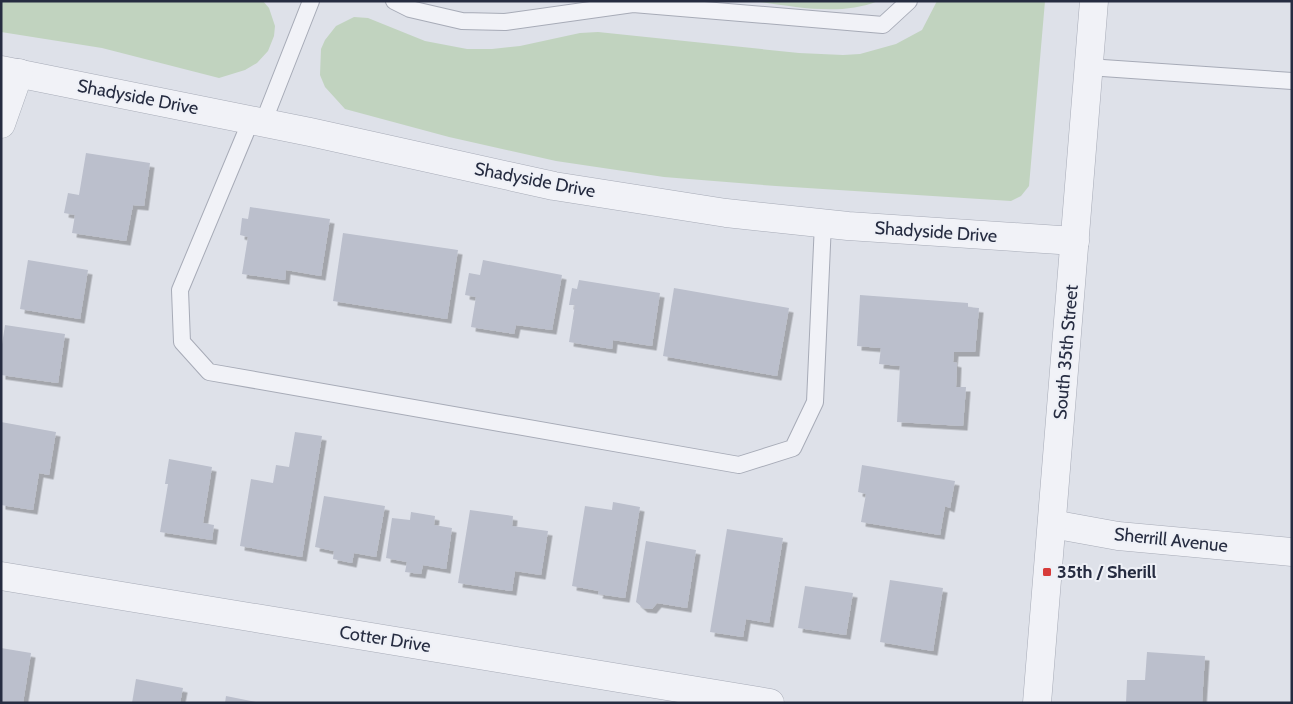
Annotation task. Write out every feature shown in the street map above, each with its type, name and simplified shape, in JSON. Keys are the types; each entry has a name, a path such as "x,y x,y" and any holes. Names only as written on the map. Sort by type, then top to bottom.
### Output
{"street":[{"name":"South 35th Street","path":"1037,703 1094,1"},
{"name":"Shadyside Drive","path":"10,72 257,122 554,186 726,214 1075,241"},
{"path":"1,124 10,72"},
{"name":"Sherrill Avenue","path":"1052,524 1118,536 1292,552"},
{"name":"Cotter Drive","path":"1,576 770,703"}],"lane":[{"path":"311,1 180,290 182,342 209,372 739,465 793,448 815,402 823,223"},
{"path":"394,1 410,8 462,21 505,22 633,4 675,4 883,25 909,1"},
{"path":"1088,67 1292,81"}],"green space":[{"path":"1,1 263,1 269,8 275,26 274,36 268,51 257,63 245,70 219,78 102,48 1,32"},
{"path":"752,1 878,1 848,8 816,9"},
{"path":"937,1 1045,1 1029,186 1021,196 1011,201 664,177 556,161 449,137 345,109 325,87 320,75 321,49 325,40 336,26 354,17 368,18 425,41 467,49 520,46 580,33 598,32 799,53 843,55 860,54 896,44 922,30"}],"building":[{"path":"86,153 150,163 144,206 133,205 126,241 72,233 75,215 64,213 68,193 79,195"},
{"path":"250,207 330,219 321,276 286,270 285,280 242,274 248,237 240,235 242,218 248,219"},
{"path":"343,233 458,250 447,319 333,301"},
{"path":"28,260 88,270 80,319 20,309"},
{"path":"483,260 562,275 552,330 516,325 514,334 471,327 476,297 465,295 469,273 480,275"},
{"path":"579,280 660,293 652,346 613,340 612,349 569,342 575,305 569,305 572,288 577,289"},
{"path":"674,288 789,308 777,376 663,356"},
{"path":"860,295 968,303 968,307 979,308 975,352 954,352 953,362 957,363 956,387 966,387 963,426 897,422 900,366 879,364 881,348 857,346"},
{"path":"5,325 65,334 58,383 1,375 1,351"},
{"path":"1,422 56,432 49,475 39,473 33,510 1,505"},
{"path":"295,432 322,436 302,557 240,546 251,479 273,483 276,465 289,467"},
{"path":"169,459 212,467 203,523 214,525 212,540 160,532 168,484 165,484"},
{"path":"862,465 955,481 950,508 945,506 940,535 861,522 866,494 858,492"},
{"path":"324,496 385,506 376,557 354,553 352,563 333,559 334,551 315,547"},
{"path":"613,502 640,507 625,598 598,594 599,591 572,586 585,506 612,510"},
{"path":"470,510 513,516 512,526 548,531 541,575 515,571 512,591 458,583"},
{"path":"411,512 435,516 434,525 452,528 446,569 423,565 421,574 405,572 407,562 386,558 392,518 410,520"},
{"path":"727,529 783,538 769,623 746,619 743,637 710,632"},
{"path":"646,541 696,550 687,608 657,603 652,609 643,608 636,602"},
{"path":"890,580 943,588 933,651 880,642"},
{"path":"805,586 853,593 846,635 798,628"},
{"path":"1,648 31,653 23,703 1,703"},
{"path":"1147,652 1205,656 1202,703 1126,703 1127,680 1145,680"},
{"path":"136,679 183,688 180,703 132,703"},
{"path":"226,696 256,702 256,703 225,703"}],"place":[{"name":"35th / Sherill","path":"1047,572"}]}
